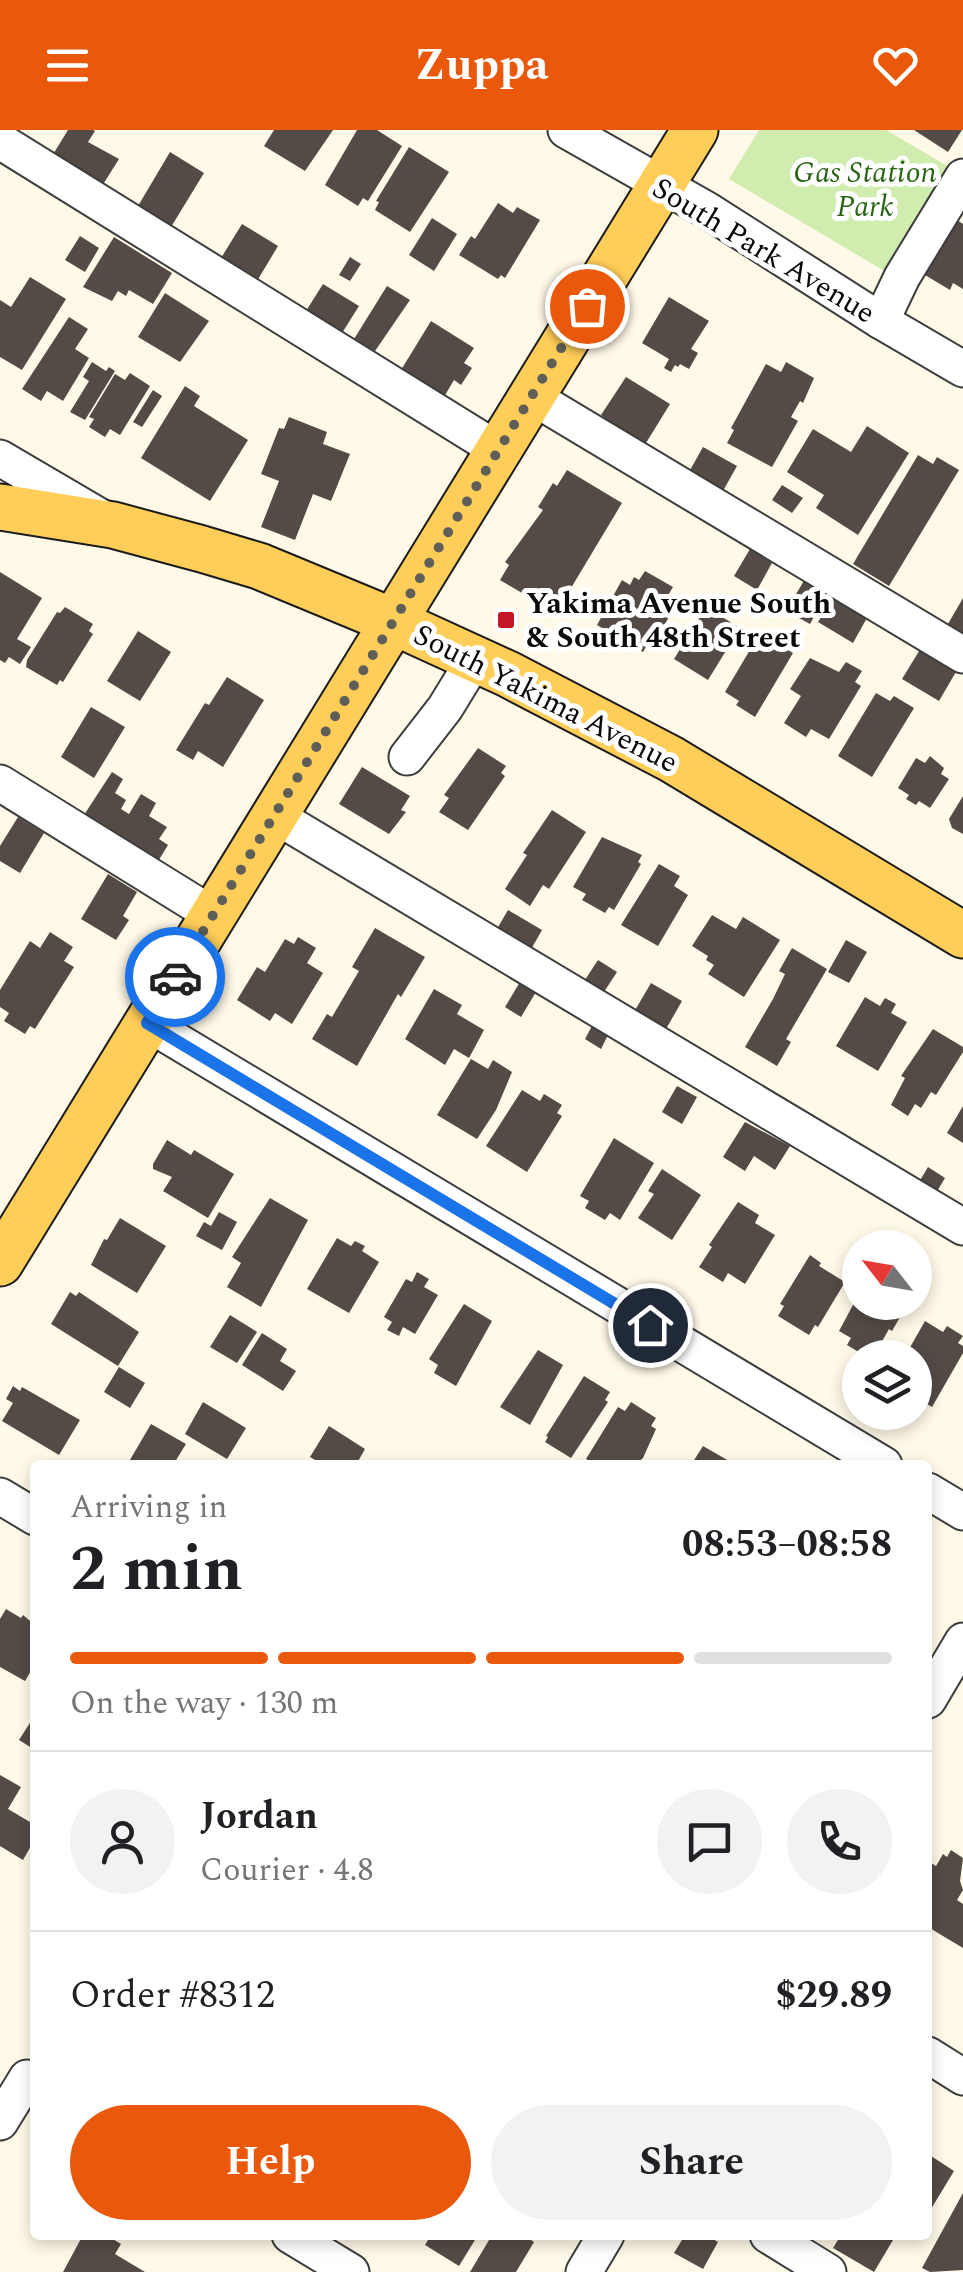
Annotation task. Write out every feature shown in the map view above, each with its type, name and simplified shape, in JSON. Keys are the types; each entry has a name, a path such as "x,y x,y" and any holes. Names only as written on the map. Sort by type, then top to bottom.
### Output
{"main road":[{"path":"0,1263 695,130"},
{"path":"0,507 113,525"},
{"name":"South Yakima Avenue","path":"113,525 260,566 475,659 671,759 963,934"}],"street":[{"name":"South Park Avenue","path":"566,130 707,210 881,321 963,368"},
{"path":"0,141 498,450"},
{"path":"881,321 902,277 963,178"},
{"path":"531,396 963,655"},
{"name":"South Yakima Avenue","path":"0,458 113,525"},
{"path":"407,757 445,708 475,659"},
{"path":"0,783 213,915"},
{"path":"274,815 963,1227"},
{"path":"147,1023 876,1460"},
{"path":"932,1493 963,1512"},
{"path":"0,1496 30,1514"},
{"path":"932,1693 963,1642"},
{"path":"932,2058 963,2077"},
{"path":"0,2122 21,2074"},
{"path":"298,2240 351,2272"},
{"path":"584,2272 603,2240"},
{"path":"776,2240 828,2272"}],"green space":[{"name":"Gas Station Park","path":"759,130 886,130 949,167 886,272 729,179"}],"building":[{"path":"68,130 95,131 88,142 119,159 102,186 52,156"},
{"path":"274,130 333,130 305,171 264,146"},
{"path":"357,130 377,130 402,146 368,201 363,198 358,206 325,185"},
{"path":"914,130 962,130 948,152"},
{"path":"409,147 449,172 410,232 375,210 379,202 376,201"},
{"path":"170,152 204,173 171,227 138,206"},
{"path":"498,203 513,213 517,207 540,220 505,278 501,275 498,279 459,255 471,236 475,239"},
{"path":"432,218 457,234 434,271 409,255"},
{"path":"957,220 963,224 963,289 953,283 950,290 925,275"},
{"path":"242,224 278,246 257,281 221,258"},
{"path":"80,236 99,248 85,272 65,260"},
{"path":"114,237 172,273 153,304 129,290 126,296 118,291 112,301 83,287"},
{"path":"350,257 361,264 350,281 339,275"},
{"path":"30,277 66,299 22,370 0,357 0,300 11,307"},
{"path":"323,284 359,306 342,333 306,311"},
{"path":"387,286 410,300 375,351 354,339"},
{"path":"165,293 209,321 180,362 138,337"},
{"path":"669,297 709,321 691,349 698,353 689,369 680,364 671,372 664,368 669,359 642,343"},
{"path":"69,317 88,329 75,349 89,358 63,401 47,391 41,401 22,389"},
{"path":"431,321 474,348 464,363 472,368 461,385 454,380 444,397 401,370"},
{"path":"92,362 106,371 109,367 115,371 85,420 70,412 89,381 83,377"},
{"path":"786,362 814,378 803,403 800,401 791,417 798,421 772,467 727,443 734,430 731,428 766,364 781,372"},
{"path":"130,373 150,386 120,435 110,429 105,437 89,427 94,419 89,417 115,374 125,380"},
{"path":"626,377 670,404 646,443 639,443 601,415"},
{"path":"185,386 200,396 194,406 248,440 210,501 141,458"},
{"path":"153,390 162,396 142,427 133,422"},
{"path":"289,417 327,432 323,444 350,454 331,501 313,494 295,540 261,527 279,481 261,474 279,428 284,429"},
{"path":"867,426 909,453 858,535 816,508 824,495 787,472 813,429 851,452"},
{"path":"703,447 737,466 719,498 685,479"},
{"path":"918,455 933,464 937,457 959,470 889,586 853,564"},
{"path":"567,470 622,503 556,613 500,580 509,565 505,562 543,510 538,507"},
{"path":"782,485 803,498 792,513 772,500"},
{"path":"750,549 772,563 757,590 734,576"},
{"path":"645,571 673,587 667,597 677,603 651,648 647,645 643,652 597,625 622,580 630,585 634,577 639,580"},
{"path":"0,572 42,598 17,639 31,647 20,664 9,657 5,663 0,660"},
{"path":"805,579 828,592 810,624 786,611"},
{"path":"834,596 868,616 853,643 818,622"},
{"path":"963,598 963,639 945,629"},
{"path":"65,607 93,624 89,631 93,634 63,682 60,680 57,685 26,667 57,612"},
{"path":"706,607 740,628 708,680 674,659"},
{"path":"138,631 171,652 140,701 107,681"},
{"path":"760,633 793,653 755,717 725,692"},
{"path":"924,643 960,665 939,701 902,679"},
{"path":"810,658 839,672 846,662 862,671 855,682 861,686 829,739 811,729 806,737 784,723 801,696 790,689"},
{"path":"227,677 264,700 223,767 198,751 193,760 176,750 205,703 209,705"},
{"path":"876,693 890,701 894,696 914,708 872,777 838,756"},
{"path":"91,707 125,727 94,778 61,757"},
{"path":"478,748 506,766 501,773 505,776 468,830 439,812 449,798 444,795"},
{"path":"930,756 944,768 941,774 949,779 930,808 906,799 909,795 898,788 916,758 925,763"},
{"path":"362,767 410,796 401,810 406,812 389,834 339,804"},
{"path":"112,772 123,779 115,793 126,800 121,809 129,814 141,794 156,803 149,816 167,827 159,839 168,845 157,863 84,815"},
{"path":"963,796 963,834 952,828 949,819"},
{"path":"552,810 586,832 549,889 543,885 530,906 505,889"},
{"path":"18,817 44,833 20,873 0,861 0,846"},
{"path":"602,837 642,855 638,862 641,864 614,910 609,907 605,913 582,900 586,894 573,887"},
{"path":"659,864 680,876 674,886 688,895 658,946 621,925"},
{"path":"108,874 137,892 123,916 129,920 116,940 81,919"},
{"path":"508,910 542,930 529,953 494,934"},
{"path":"712,915 736,929 743,917 780,940 744,997 708,974 714,965 692,946"},
{"path":"375,928 425,957 401,997 398,994 357,1066 312,1039 327,1014 332,1017 359,971 352,967"},
{"path":"50,932 73,947 64,961 74,967 35,1029 30,1026 25,1034 4,1021 9,1013 0,1007 0,990 30,941 40,948"},
{"path":"298,937 316,948 307,963 323,973 292,1024 275,1013 270,1021 237,1000 257,967 265,972 285,939 294,944"},
{"path":"846,940 867,952 849,983 828,972"},
{"path":"792,948 827,969 786,1039 791,1042 777,1066 745,1047 785,974 779,971"},
{"path":"598,960 617,972 600,998 581,986"},
{"path":"520,982 536,992 521,1017 505,1007"},
{"path":"651,983 682,1001 662,1036 631,1017"},
{"path":"434,989 462,1005 457,1014 484,1030 469,1058 454,1049 445,1065 405,1039"},
{"path":"865,997 880,1006 885,998 896,1004 891,1013 907,1022 878,1071 836,1046"},
{"path":"593,1024 609,1033 601,1049 585,1039"},
{"path":"933,1029 963,1047 963,1052 936,1095 931,1092 921,1108 915,1104 908,1116 891,1105 905,1078 901,1076"},
{"path":"471,1059 488,1069 493,1060 512,1072 496,1110 477,1139 437,1115"},
{"path":"677,1086 697,1097 682,1124 662,1112"},
{"path":"522,1090 540,1101 544,1094 562,1105 557,1113 562,1116 527,1172 486,1146"},
{"path":"963,1106 963,1143 947,1133"},
{"path":"745,1122 790,1146 775,1170 754,1156 745,1171 723,1157"},
{"path":"614,1138 654,1163 620,1220 610,1213 605,1220 585,1208 589,1201 580,1196"},
{"path":"167,1140 191,1155 194,1150 234,1174 208,1218 163,1191 172,1177 153,1169 153,1164"},
{"path":"928,1167 945,1178 933,1198 916,1187"},
{"path":"662,1169 701,1195 672,1240 638,1218 654,1194 648,1191"},
{"path":"270,1198 308,1220 261,1307 227,1287 241,1263 232,1257"},
{"path":"738,1202 759,1215 755,1223 775,1235 745,1284 728,1273 723,1282 699,1267"},
{"path":"219,1212 237,1222 222,1250 196,1236 204,1222 211,1226"},
{"path":"120,1218 166,1246 137,1293 91,1265"},
{"path":"337,1238 351,1246 355,1241 365,1246 362,1251 379,1262 349,1313 307,1289"},
{"path":"810,1255 821,1263 819,1266 842,1280 842,1287 818,1327 815,1325 809,1335 778,1316 784,1306 780,1304"},
{"path":"417,1272 429,1279 424,1287 438,1295 415,1334 403,1327 399,1336 387,1330 392,1322 384,1317 406,1279 412,1282"},
{"path":"70,1292 76,1296 79,1292 139,1332 118,1366 51,1324"},
{"path":"464,1304 492,1321 456,1386 434,1373 438,1365 429,1359"},
{"path":"230,1315 257,1332 237,1363 210,1347"},
{"path":"845,1320 898,1320 883,1340 850,1340 839,1331"},
{"path":"925,1321 943,1332 947,1326 963,1336 958,1343 963,1346 963,1353 932,1407 932,1340 914,1340"},
{"path":"262,1333 287,1349 280,1361 296,1371 283,1391 242,1365"},
{"path":"538,1350 563,1365 530,1425 500,1407"},
{"path":"119,1367 145,1383 130,1408 104,1392"},
{"path":"584,1376 610,1392 605,1400 608,1402 571,1458 545,1442"},
{"path":"13,1386 20,1391 22,1387 80,1420 59,1455 2,1421 13,1403 6,1399"},
{"path":"203,1402 246,1428 227,1459 185,1434"},
{"path":"631,1402 656,1418 651,1426 656,1429 643,1458 586,1459 618,1407 625,1411"},
{"path":"151,1424 186,1444 176,1460 130,1460"},
{"path":"329,1426 365,1449 359,1460 310,1457"},
{"path":"703,1446 727,1460 694,1460"},
{"path":"6,1609 30,1621 30,1672 25,1681 0,1667 0,1619"},
{"path":"30,1723 30,1747 19,1740"},
{"path":"0,1775 21,1787 8,1809 30,1822 30,1848 23,1860 0,1846"},
{"path":"951,1850 963,1858 963,1890 957,1900 963,1904 963,1948 932,1929 932,1864 936,1866 943,1854 947,1857"},
{"path":"932,2157 954,2171 932,2207"},
{"path":"963,2193 963,2270 930,2272 922,2268"},
{"path":"80,2240 114,2240 121,2244 115,2254 145,2272 63,2272"},
{"path":"428,2240 475,2240 459,2266 425,2245"},
{"path":"489,2240 534,2242 516,2272 470,2272"},
{"path":"682,2240 718,2242 703,2269 674,2253"},
{"path":"838,2240 893,2240 874,2272 833,2248"}],"way so far":[{"path":"175,977 587,306"}],"place":[{"name":"Yakima Avenue South & South 48th Street","path":"506,620"}],"route":[{"path":"175,977 147,1023 650,1325"}]}
